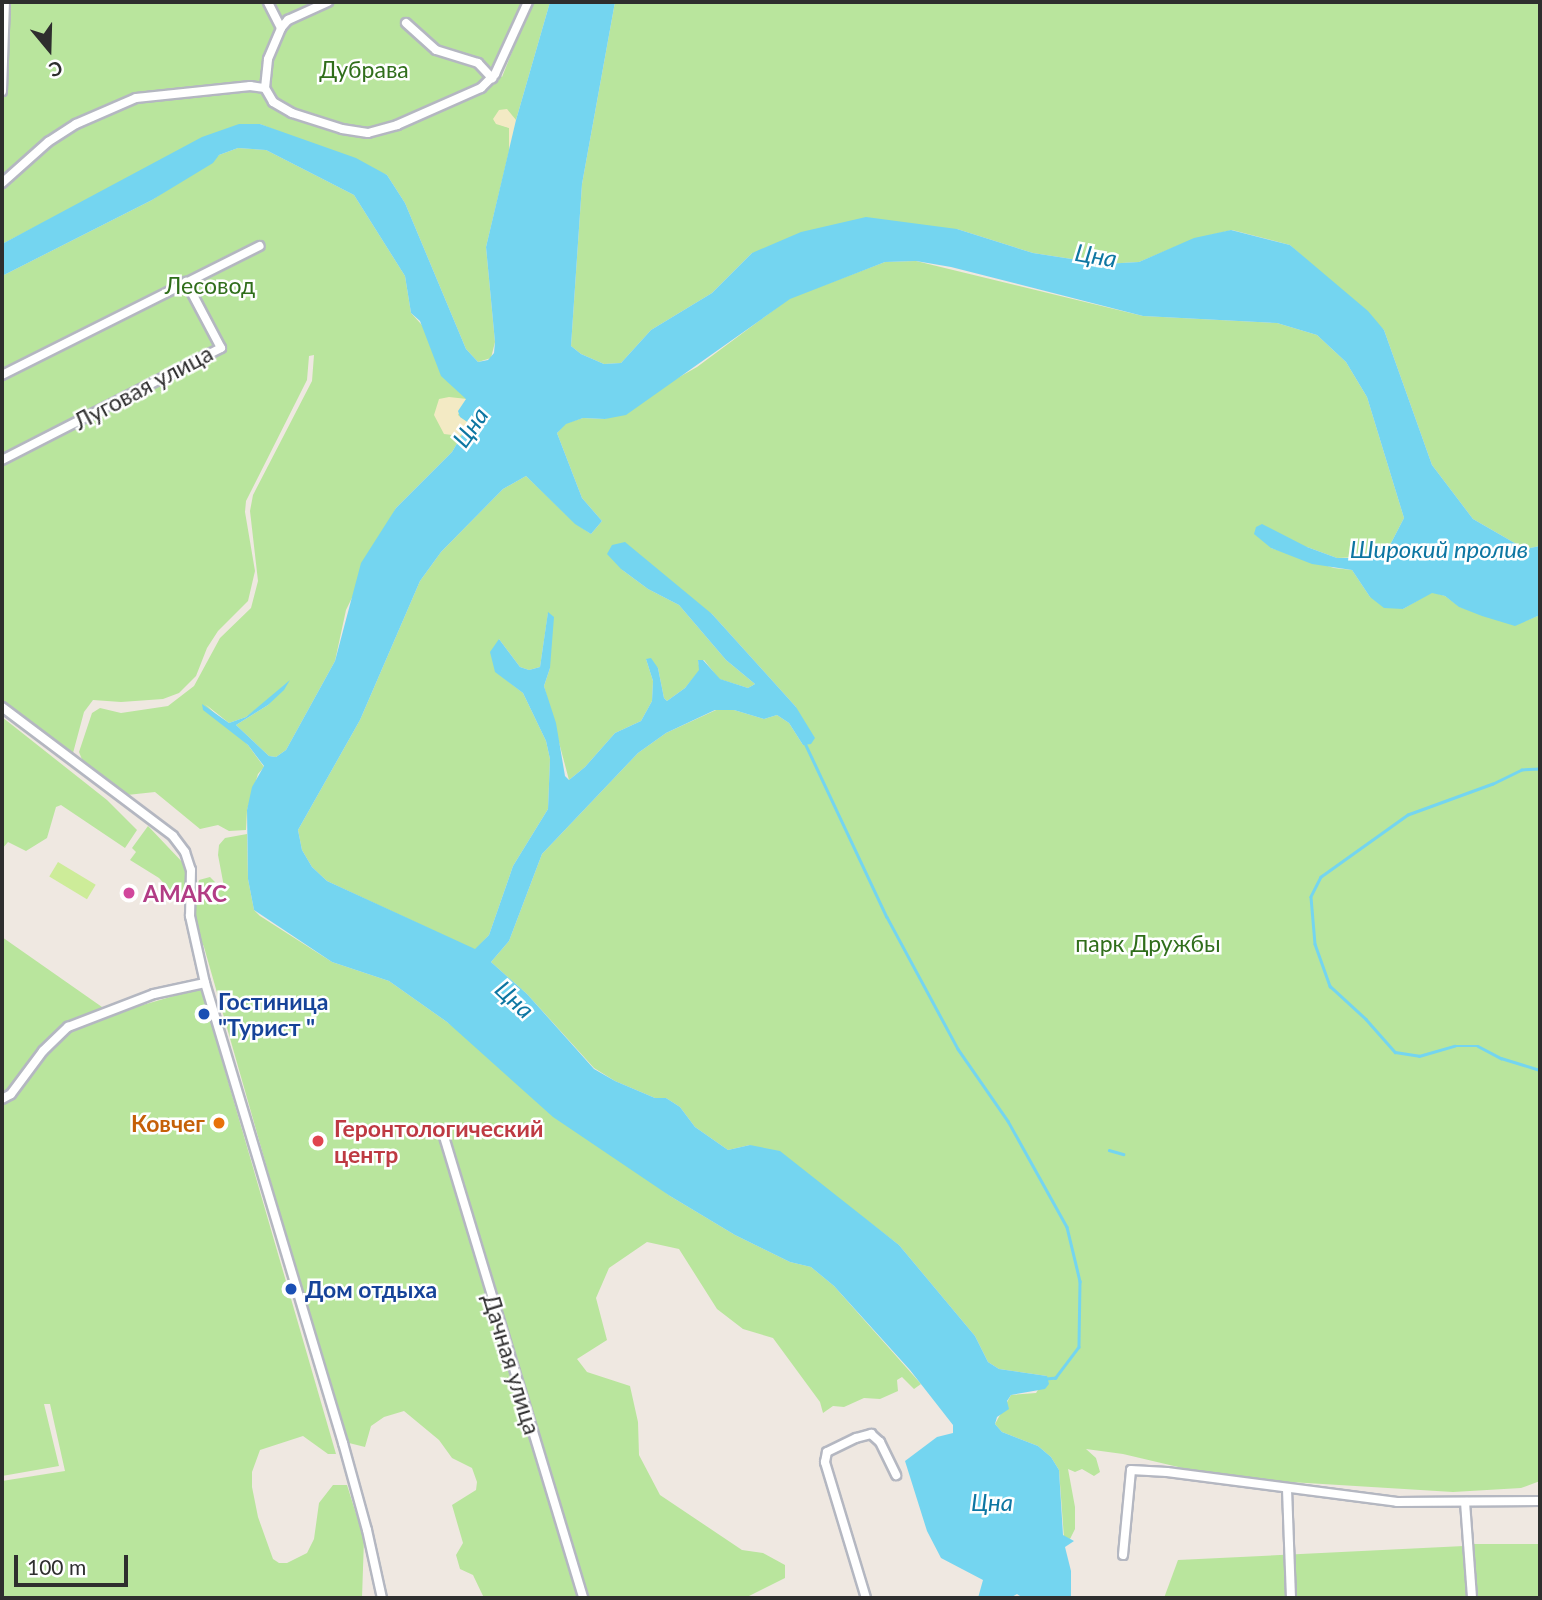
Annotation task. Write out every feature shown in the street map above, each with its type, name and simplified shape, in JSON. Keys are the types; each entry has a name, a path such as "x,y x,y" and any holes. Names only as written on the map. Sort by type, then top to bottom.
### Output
{"street":[{"path":"2,91 5,2"},
{"path":"268,2 281,28"},
{"path":"328,2 288,20 281,28 268,59 265,88 273,102 292,113 342,129 368,133 397,125 481,88 492,78 513,40 528,2"},
{"path":"405,23 436,50 478,64 492,78"},
{"path":"2,183 48,142 76,124 136,98 250,86 265,88"},
{"path":"2,375 260,246"},
{"name":"Луговая улица","path":"2,460 221,348 186,282"},
{"path":"2,707 182,845 191,870 190,916 205,983 343,1443 382,1598"},
{"path":"2,1099 11,1094 43,1051 68,1027 164,990 205,983"},
{"name":"Дачная улица","path":"442,1130 583,1598"},
{"path":"866,1598 825,1462 827,1452 856,1438 872,1434 880,1442 896,1475"},
{"path":"1123,1555 1131,1470 1167,1472 1397,1502 1540,1501"},
{"path":"1287,1489 1291,1598"},
{"path":"1465,1502 1472,1598"}],"green space":[{"name":"Дубрава","path":"2,2 524,2 495,70 502,77 532,2 550,2 516,120 501,125 510,128 509,151 486,247 495,342 491,358 478,362 466,349 405,203 387,175 260,124 64,212 2,244"},
{"path":"615,2 1540,2 1540,546 1525,549 1473,519 1432,465 1384,330 1290,245 1232,230 1194,239 1139,262 1104,264 1033,253 957,229 752,253 712,293 651,330 621,363 604,364 581,354 571,346 582,184"},
{"name":"Лесовод","path":"238,148 266,150 354,195 405,276 411,313 471,379 469,423 452,452 396,508 346,610 335,661 286,750 276,757 269,756 236,725 268,705 285,683 276,694 246,717 229,723 205,704 248,745 264,767 258,774 247,810 246,830 229,831 218,825 200,829 155,792 127,795 83,762 79,752 92,713 100,708 121,713 168,706 194,686 220,638 251,608 258,581 250,511 253,495 312,381 314,355 309,356 307,380 246,501 245,512 255,571 248,601 218,631 207,648 196,676 179,693 163,699 121,702 93,700 84,712 73,753 2,703 2,276 152,200 219,155"},
{"name":"парк Дружбы","path":"916,261 1143,316 1277,323 1317,335 1346,362 1367,397 1404,518 1390,545 1380,556 1337,558 1307,547 1271,548 1334,568 1352,570 1370,597 1403,609 1432,592 1445,596 1460,607 1515,625 1540,615 1540,1481 1521,1488 1453,1492 1225,1478 1123,1454 1086,1449 1096,1458 1100,1472 1094,1476 1082,1469 1075,1472 1068,1469 1075,1507 1075,1529 1070,1539 1064,1538 1059,1470 1051,1457 1038,1446 1002,1432 995,1424 1011,1395 1036,1393 1047,1376 999,1369 988,1362 975,1336 899,1245 843,1202 750,1145 728,1150 695,1127 680,1107 666,1098 655,1098 615,1081 594,1068 527,994 491,962 509,941 542,854 638,753 666,733 716,710 734,710 764,719 777,715 789,723 803,745 796,707 712,614 621,569 648,589 679,605 726,660 755,684 748,688 719,679 704,660 698,661 700,670 685,688 667,701 664,698 658,668 646,659 653,681 652,701 641,721 615,733 585,767 569,780 544,686 550,668 548,613 540,667 529,670 520,667 499,639 495,671 523,693 546,741 550,759 548,809 513,866 489,935 475,950 327,881 312,867 302,850 298,830 360,720 420,581 441,552 503,489 526,476 575,523 591,534 602,521 582,498 557,433 566,423 583,418 605,419 697,367 790,298 885,262"},
{"path":"2,717 107,800 137,830 125,848 61,805 56,807 47,838 26,851 8,842 2,849"},
{"path":"148,826 186,866 187,877 181,902 159,878 130,860 136,852 132,848"},
{"path":"247,834 248,879 254,910 260,916 332,962 389,981 447,1022 670,1196 735,1235 790,1262 811,1267 834,1286 921,1384 914,1389 902,1377 897,1380 898,1391 880,1399 864,1398 844,1407 833,1406 823,1413 820,1402 773,1338 743,1329 717,1309 679,1249 647,1242 609,1268 596,1298 607,1340 577,1359 587,1372 630,1386 638,1422 639,1455 660,1495 742,1550 763,1553 785,1565 785,1578 745,1598 484,1598 473,1575 460,1569 456,1555 463,1543 452,1505 476,1490 477,1482 472,1468 452,1458 439,1440 404,1411 384,1417 371,1426 365,1447 345,1442 204,947 190,915 199,880 210,877 225,892 218,855 219,845 225,838"},
{"path":"58,862 96,885 87,899 49,877"},
{"path":"2,937 112,1014 201,988 336,1454 328,1454 303,1436 260,1450 252,1472 258,1517 273,1559 279,1563 287,1563 307,1553 314,1539 319,1503 333,1485 347,1485 364,1539 362,1598 2,1598 2,1481 65,1471 50,1404 44,1404 59,1466 2,1476"},
{"path":"1470,1544 1540,1544 1540,1598 1470,1598"},
{"path":"1464,1546 1472,1598 1164,1598 1178,1560"}],"sand":[{"path":"507,109 516,120 509,151 509,128 496,124 493,119 499,110"},
{"path":"439,399 467,399 458,415 469,423 460,436 444,434 434,415"}],"water":[{"name":"Цна","path":"550,2 615,2 582,184 571,346 581,354 604,364 621,363 651,330 712,293 752,253 801,232 866,217 957,229 1033,253 1104,264 1139,262 1194,238 1231,230 1290,245 1368,311 1384,330 1432,465 1473,519 1525,549 1540,546 1540,615 1515,626 1459,607 1445,596 1432,593 1403,609 1384,608 1370,597 1352,570 1312,564 1271,548 1254,534 1256,527 1262,524 1307,547 1337,558 1367,558 1380,556 1390,545 1404,518 1367,397 1346,362 1317,335 1277,323 1143,316 951,267 916,261 885,262 790,299 626,415 605,419 583,418 566,424 557,433 582,498 602,521 591,534 575,524 526,476 503,489 441,552 420,581 360,720 298,830 302,850 312,867 327,881 475,949 489,935 513,866 548,809 550,759 546,741 523,693 495,672 490,652 499,639 520,667 529,670 540,667 548,612 554,617 550,668 544,686 556,723 565,776 569,780 585,767 615,733 641,721 652,701 653,681 646,659 651,658 658,668 664,698 667,701 685,688 699,670 698,660 703,660 720,679 748,688 755,684 726,660 679,605 648,589 621,569 607,554 612,545 625,542 712,614 796,707 815,738 811,744 803,745 789,723 777,715 764,719 734,710 715,710 666,733 638,753 542,854 509,941 491,962 527,994 594,1069 655,1098 666,1098 680,1107 695,1127 728,1150 750,1145 780,1151 899,1245 975,1336 988,1362 999,1369 1047,1376 1049,1384 1045,1389 1011,1395 1007,1401 1009,1409 997,1417 995,1424 1002,1432 1038,1446 1051,1457 1059,1470 1063,1535 1074,1541 1065,1547 1071,1571 1071,1598 1023,1598 1017,1594 1010,1598 978,1598 983,1580 941,1558 927,1531 905,1461 937,1437 953,1433 953,1425 910,1370 834,1286 811,1267 790,1262 735,1235 670,1196 553,1117 447,1022 389,981 332,962 254,910 248,879 247,810 252,787 264,766 248,745 203,710 202,704 229,723 246,717 290,680 284,690 268,705 236,725 269,756 276,757 286,750 335,661 361,563 396,508 452,452 469,423 460,417 458,411 466,399 441,376 420,321 411,313 405,276 354,195 266,150 238,148 219,155 213,163 152,200 2,276 2,244 202,137 239,124 260,124 356,158 387,175 405,203 466,349 478,362 488,360 494,353 495,342 486,247 516,120"}],"waterway":[{"path":"805,743 887,917 958,1049 1008,1121 1067,1227 1080,1281 1079,1347 1056,1378 1047,1379"},
{"path":"1540,769 1522,770 1493,784 1408,815 1321,877 1311,897 1315,944 1330,986 1366,1019 1395,1052 1419,1056 1455,1046 1478,1046 1501,1058 1540,1070"},
{"path":"1109,1150 1123,1154"}],"place":[{"name":"АМАКС","path":"129,893"},
{"name":"Гостиница \"Турист \"","path":"204,1014"},
{"name":"Ковчег","path":"219,1123"},
{"name":"Геронтологический центр","path":"318,1141"},
{"name":"Дом отдыха","path":"291,1289"}],"water label":[{"name":"Широкий пролив","path":"1439,549"}]}
